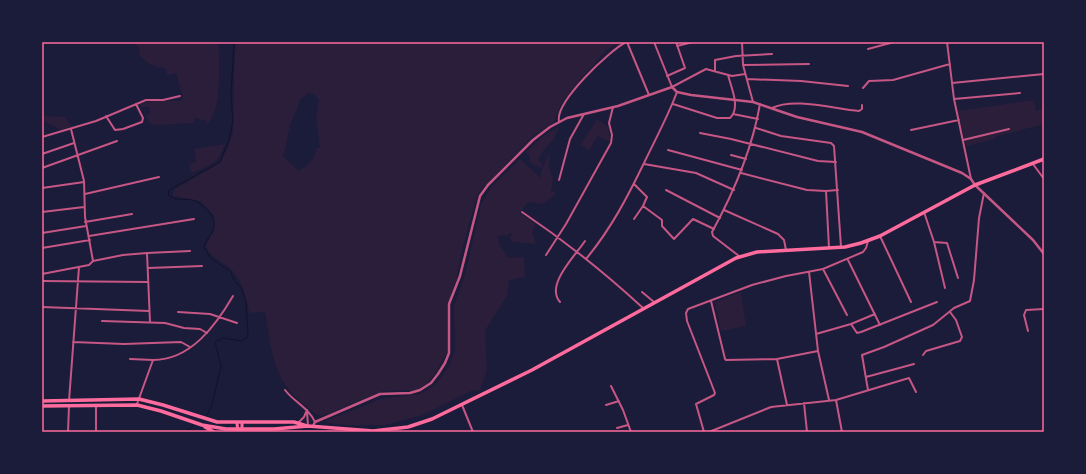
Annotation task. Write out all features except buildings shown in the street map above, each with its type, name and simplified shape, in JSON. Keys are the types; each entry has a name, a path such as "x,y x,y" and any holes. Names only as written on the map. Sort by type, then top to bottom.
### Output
{"main road":[{"path":"42,406 137,405 166,412 202,425 238,431 308,426 363,431 394,430 426,422 462,405 571,349 739,256 757,252 851,246 868,241 975,185 1044,159"},
{"path":"42,401 139,399 169,406 211,421 238,423 298,423 308,426"},
{"path":"238,423 238,431"},
{"path":"242,423 242,431"},
{"path":"202,425 209,431 214,432"}],"street":[{"path":"559,121 558,115 561,109 577,88 605,57 626,42 649,95"},
{"path":"654,42 672,87 677,92 694,96 753,102 798,117 862,132 962,173 971,179"},
{"path":"667,76 685,68 676,42"},
{"path":"677,46 693,42"},
{"path":"742,42 743,64 753,102"},
{"path":"868,49 894,42"},
{"path":"948,42 954,99 971,179 975,185 1044,252"},
{"path":"715,71 715,60 742,55 772,54"},
{"path":"743,64 809,64"},
{"path":"863,88 869,81 893,80 950,64"},
{"path":"313,426 316,422 383,393 419,391 433,380 449,355 449,304 460,276 480,196 488,185 532,140 559,121 585,113 613,107 672,87 706,69 728,75 746,74"},
{"path":"952,83 1044,74"},
{"path":"728,75 734,100 733,114"},
{"path":"747,79 801,81 848,86"},
{"path":"586,259 614,222 644,164 677,92"},
{"path":"954,99 1020,93"},
{"path":"42,137 71,129 146,100 163,100 180,96"},
{"path":"106,116 115,130 135,125 142,122 144,118 136,104"},
{"path":"672,104 717,118 731,117 733,114 758,119"},
{"path":"739,256 713,236 714,229 734,190 746,159 756,128 760,104"},
{"path":"772,108 780,104 806,104 859,111 862,109 862,105"},
{"path":"546,255 611,143 612,135 609,123 613,107"},
{"path":"559,180 570,140 585,113"},
{"path":"911,130 959,120"},
{"path":"756,128 781,136 831,143 835,148 841,247"},
{"path":"71,129 84,182 86,226 93,261"},
{"path":"963,140 1009,129"},
{"path":"700,133 751,144 818,162 836,162"},
{"path":"42,161 42,168 117,141"},
{"path":"42,154 74,143"},
{"path":"668,150 807,190 838,190"},
{"path":"731,154 746,159"},
{"path":"644,164 691,172 713,179 734,190"},
{"path":"1032,164 1044,179"},
{"path":"85,194 159,177"},
{"path":"42,188 84,182"},
{"path":"634,184 647,198 634,219"},
{"path":"666,190 720,218"},
{"path":"826,191 829,248"},
{"path":"868,390 862,355 884,348 933,325 954,308 966,305 972,297 978,224 984,194"},
{"path":"643,206 662,220 662,226 674,239 693,219 714,229"},
{"path":"42,212 85,207"},
{"path":"724,210 778,234 784,240 786,250"},
{"path":"923,211 934,242 945,288"},
{"path":"522,212 578,251 643,308"},
{"path":"86,222 132,214"},
{"path":"89,236 194,219"},
{"path":"42,233 86,226"},
{"path":"880,236 911,302"},
{"path":"42,248 90,240"},
{"path":"560,302 555,294 557,283 586,241"},
{"path":"704,432 696,404 714,395 715,393 687,321 686,313 690,308 752,285 786,276 824,269 848,260 863,252 868,241"},
{"path":"934,242 947,243 958,278"},
{"path":"42,274 79,267 91,264 93,261 123,255 190,251"},
{"path":"147,253 150,322"},
{"path":"848,260 880,325"},
{"path":"148,268 202,266"},
{"path":"69,401 79,267"},
{"path":"824,269 847,315"},
{"path":"809,272 818,350 829,400"},
{"path":"42,280 148,282"},
{"path":"642,292 654,302"},
{"path":"130,359 153,360 175,357 207,333 221,316 233,296"},
{"path":"711,301 725,359 777,359 818,350"},
{"path":"851,324 857,333 937,302"},
{"path":"42,307 149,311"},
{"path":"1028,331 1024,315 1026,310 1044,309"},
{"path":"178,312 204,313 221,316 237,323"},
{"path":"922,355 926,351 960,341 962,337 956,320 950,312"},
{"path":"816,334 851,324 875,314"},
{"path":"102,321 150,322 199,329 207,333"},
{"path":"73,342 124,344 181,342 190,347"},
{"path":"777,359 787,405"},
{"path":"137,405 153,360"},
{"path":"866,377 914,364"},
{"path":"709,432 771,407 836,400 909,378 916,392"},
{"path":"611,386 619,401 631,432"},
{"path":"285,390 293,400 307,410 316,422"},
{"path":"836,400 842,432"},
{"path":"606,405 619,401"},
{"path":"804,403 808,432"},
{"path":"96,405 96,432"},
{"path":"462,405 473,432"},
{"path":"68,432 69,406"},
{"path":"298,423 304,417 307,410"},
{"path":"307,410 308,426"},
{"path":"617,428 628,425"}],"shaded area":[{"path":"132,42 219,42 218,99 211,119 205,125 206,121 195,118 194,123 156,125 149,123 146,115 151,113 149,107 141,107 140,104 153,101 181,101 183,98 176,73 167,75 166,69 156,67 147,62 139,55 140,49"},
{"path":"236,42 621,42 604,52 582,77 561,104 554,122 532,137 480,191 476,199 462,250 456,281 447,306 447,353 428,383 416,390 383,391 322,416 295,397 287,387 275,364 265,312 249,313 245,295 235,274 231,269 210,253 206,245 214,231 215,220 213,214 200,201 173,196 175,189 220,163 233,132","holes":["309,93 314,94 319,100 316,117 320,148 317,148 311,161 299,171 283,156 290,126 300,99"]},
{"path":"1034,100 1036,111 1044,108 1044,124 966,146 958,111"},
{"path":"42,117 65,117 72,126 61,130 42,120"},
{"path":"597,119 608,127 610,139 609,142 598,136 589,150 580,145"},
{"path":"559,127 554,139 543,151 538,160 542,163 540,168 529,162 530,157 526,152 544,135"},
{"path":"225,144 219,156 213,163 192,173 189,164 196,162 194,149"},
{"path":"550,151 549,166 553,179 551,192 555,192 555,195 543,204 528,202 520,213 536,224 532,232 536,244 512,242 510,237 512,234 510,233 508,235 498,236 499,244 509,258 524,257 525,277 509,280 507,296 485,331 487,371 480,390 471,391 423,415 385,425 344,425 323,422 381,399 420,394 435,385 448,368 455,350 454,306 465,275 481,204 492,186 520,159 541,178 541,171"},
{"path":"741,292 746,326 721,331 715,302"}],"waterway":[{"path":"207,415 212,405 221,366 215,342 223,338 242,341 248,337 246,302 241,288 234,280 231,272 211,258 204,247 214,227 211,214 200,204 192,200 177,199 168,195 169,190 220,162 229,140 233,121 231,95 234,42"},
{"path":"185,432 193,426"}]}
